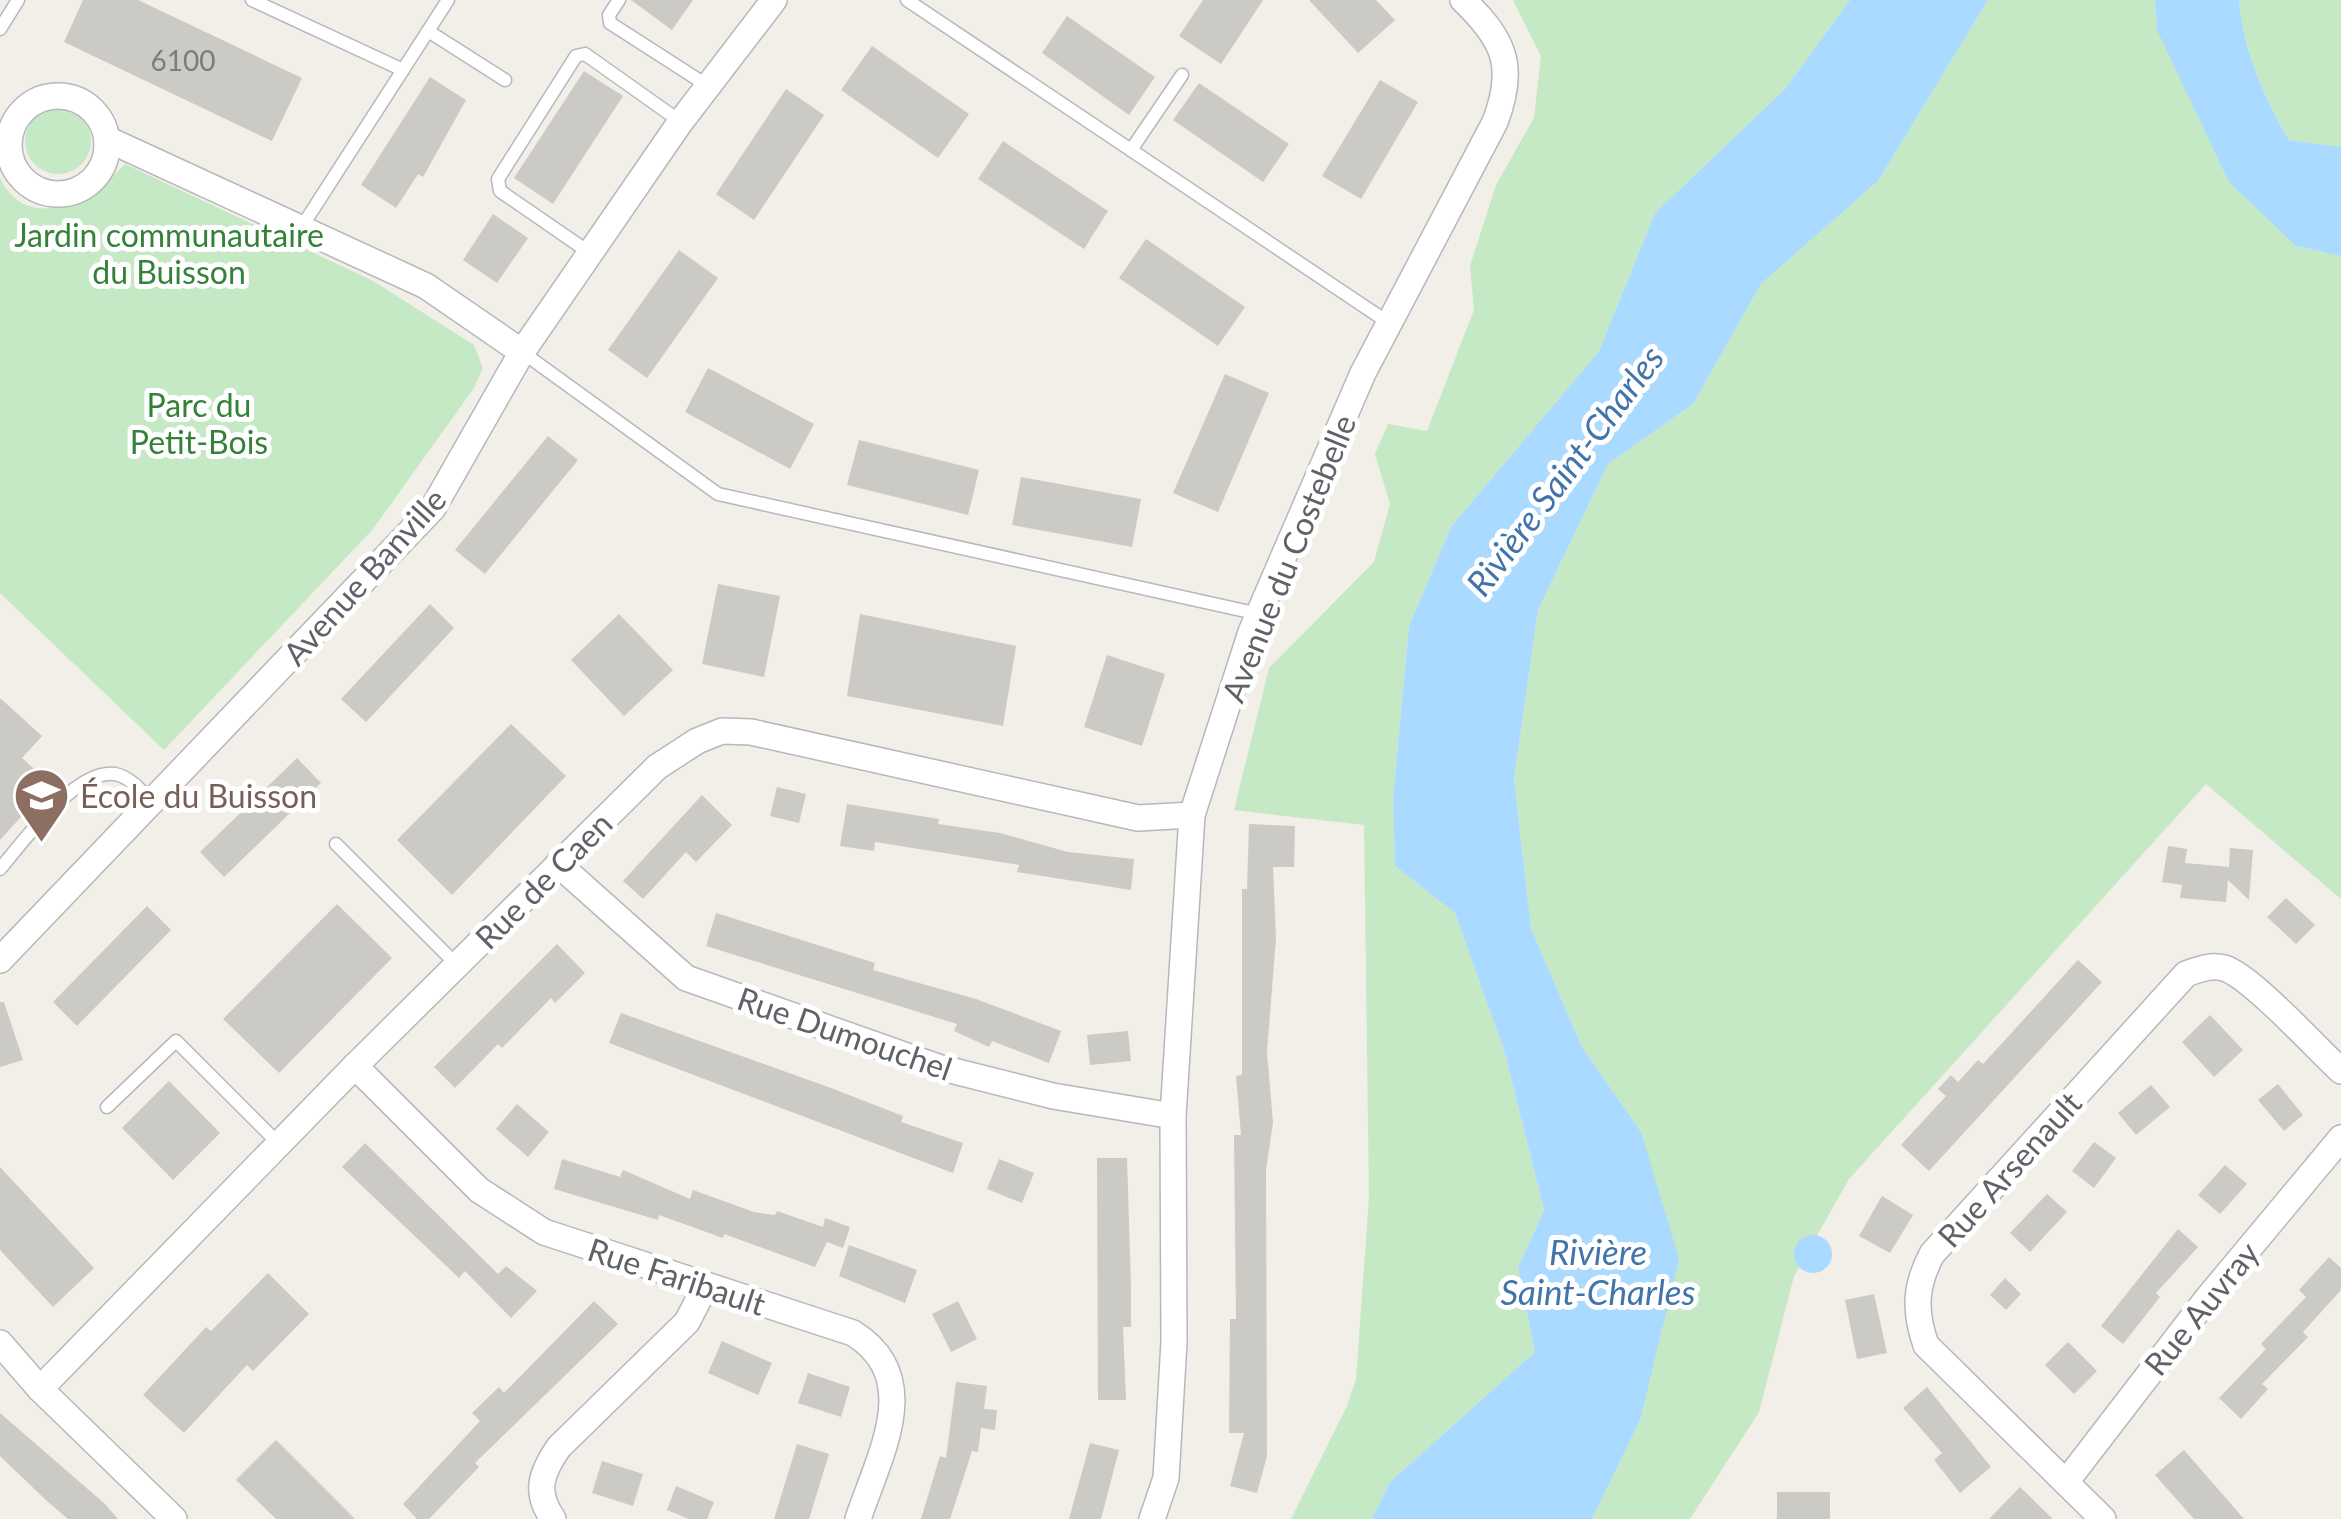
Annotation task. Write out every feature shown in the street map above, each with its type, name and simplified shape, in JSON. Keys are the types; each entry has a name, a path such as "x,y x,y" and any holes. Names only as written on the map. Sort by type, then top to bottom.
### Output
{"street":[{"name":"Avenue Banville","path":"4,949 153,803 433,508 522,352 681,122 774,0"},
{"name":"Avenue du Costebelle","path":"1152,1519 1166,1478 1174,1342 1173,1116 1192,815 1258,614 1389,323 1508,89 1504,55 1489,24 1463,0"},
{"path":"107,139 426,286 522,352"},
{"name":"Rue de Caen","path":"40,1389 558,864 658,767 697,740 722,731 750,732 1138,818 1192,815"},
{"name":"Rue Dumouchel","path":"558,864 686,978 938,1067 1053,1096 1173,1116"},
{"name":"Rue Arsenault","path":"2103,1519 1926,1346 1917,1318 1918,1280 1932,1254 2186,974 2204,967 2223,968 2243,980 2341,1072"},
{"name":"Rue Faribault","path":"356,1066 479,1190 544,1232 853,1333 875,1347 890,1368 890,1420 858,1519"},
{"name":"Rue Auvray","path":"2066,1482 2206,1300 2341,1138"},
{"path":"554,1519 540,1493 544,1469 560,1446 686,1322 705,1287"},
{"path":"0,1344 40,1389 174,1519"}],"lane":[{"path":"0,29 18,0"},
{"path":"252,0 402,70"},
{"path":"301,228 448,0"},
{"path":"619,0 609,15 610,23 709,86"},
{"path":"907,0 1389,323"},
{"path":"428,30 505,80"},
{"path":"590,253 500,191 498,179 576,56 586,54 681,122"},
{"path":"1131,150 1182,75"},
{"path":"522,352 718,494 1258,614"},
{"path":"0,869 56,805 91,780 106,775 125,778 153,803"},
{"path":"336,844 457,964"},
{"path":"108,1107 176,1041 279,1144"}],"green space":[{"path":"1513,0 1850,0 1785,89 1655,213 1599,351 1451,527 1409,626 1393,798 1395,866 1455,913 1504,1050 1544,1210 1518,1268 1535,1352 1390,1482 1372,1519 1291,1519 1347,1406 1356,1379 1369,1198 1364,825 1234,810 1269,668 1374,562 1390,504 1375,454 1388,424 1427,431 1474,310 1470,266 1496,185 1534,118 1541,56"},
{"path":"1988,0 2155,0 2157,30 2296,246 2341,256 2341,899 2206,784 1849,1179 1794,1276 1759,1412 1690,1519 1592,1519 1640,1420 1659,1205 1641,1132 1582,1047 1531,928 1514,779 1538,610 1608,464 1693,404 1761,284 1878,181"},
{"path":"2239,0 2341,0 2341,147 2289,140 2256,73"},
{"path":"58,108 81,118 91,141 81,164 58,174 35,164 25,141 35,118"},
{"name":"Parc du Petit-Bois","path":"125,164 373,281 474,345 483,368 474,388 373,529 164,750 0,593 0,178 12,196 28,206 62,206 97,188"}],"water":[{"name":"Rivière Saint-Charles","path":"1850,0 1988,0 1878,181 1761,284 1693,404 1608,464 1538,610 1514,779 1531,928 1582,1047 1641,1132 1679,1259 1640,1420 1592,1519 1372,1519 1390,1482 1535,1352 1518,1268 1544,1210 1504,1050 1455,913 1395,866 1393,798 1409,626 1451,527 1599,351 1655,213 1785,89"},
{"path":"2155,0 2239,0 2256,73 2289,140 2341,147 2341,256 2296,246 2229,182 2157,30"},
{"path":"1813,1235 1826,1241 1832,1254 1826,1267 1813,1273 1800,1267 1794,1254 1800,1241"}],"building":[{"path":"83,0 138,0 302,78 272,141 64,42"},
{"path":"631,0 693,0 672,30"},
{"path":"1203,0 1263,0 1221,64 1179,36"},
{"path":"1309,0 1376,0 1395,20 1358,53"},
{"path":"1067,16 1155,77 1129,115 1042,53"},
{"path":"872,46 969,114 938,158 841,90"},
{"path":"584,71 623,96 553,204 514,178"},
{"path":"430,77 466,100 423,177 418,174 396,208 361,185"},
{"path":"1380,80 1418,102 1361,199 1322,176"},
{"path":"1199,83 1289,144 1263,182 1173,120"},
{"path":"786,89 824,115 754,220 716,194"},
{"path":"1003,141 1108,211 1084,249 978,179"},
{"path":"493,214 528,238 497,283 463,260"},
{"path":"1146,239 1245,307 1218,346 1119,278"},
{"path":"679,250 718,278 647,378 608,350"},
{"path":"708,368 814,424 790,469 685,412"},
{"path":"1225,374 1269,393 1218,512 1173,493"},
{"path":"548,436 578,460 485,574 455,550"},
{"path":"859,440 979,470 968,515 847,485"},
{"path":"1021,477 1141,499 1132,547 1012,525"},
{"path":"718,584 780,596 764,677 702,664"},
{"path":"430,604 454,628 366,722 341,699"},
{"path":"619,614 673,670 624,716 571,660"},
{"path":"860,614 1016,646 1003,726 847,696"},
{"path":"1107,655 1165,674 1142,746 1084,727"},
{"path":"0,698 42,736 22,758 51,784 0,840"},
{"path":"511,724 566,776 452,895 397,840"},
{"path":"297,758 321,783 224,877 200,852"},
{"path":"777,787 806,794 799,823 770,816"},
{"path":"702,795 732,825 696,862 686,852 643,899 623,881"},
{"path":"847,804 939,819 938,824 1000,833 1068,852 1134,859 1131,890 1017,872 1019,865 875,842 874,851 840,846"},
{"path":"1249,824 1295,826 1294,867 1273,867 1276,938 1267,1052 1273,1123 1266,1170 1267,1456 1257,1493 1230,1486 1244,1433 1229,1433 1230,1319 1236,1319 1234,1135 1241,1135 1236,1076 1242,1075 1242,889 1247,889"},
{"path":"2168,846 2187,849 2185,863 2229,867 2230,848 2253,850 2249,900 2228,880 2226,902 2180,898 2182,885 2162,882"},
{"path":"2286,898 2315,925 2296,944 2267,917"},
{"path":"337,904 392,958 279,1073 223,1019"},
{"path":"147,906 171,930 77,1026 53,1002"},
{"path":"716,913 875,963 873,970 976,999 1061,1031 1049,1063 992,1041 989,1047 954,1031 957,1024 706,946"},
{"path":"557,944 585,973 555,1003 551,998 502,1048 498,1044 455,1088 434,1067"},
{"path":"2078,960 2102,982 1929,1171 1901,1145 1946,1096 1938,1089 1951,1075 1958,1082 1978,1060 1983,1064"},
{"path":"0,1002 4,1002 23,1060 0,1067"},
{"path":"621,1013 831,1088 903,1116 901,1122 963,1143 953,1173 609,1043"},
{"path":"2210,1015 2243,1050 2214,1077 2182,1042"},
{"path":"1128,1031 1131,1061 1090,1065 1087,1035"},
{"path":"169,1081 220,1133 173,1180 122,1128"},
{"path":"2278,1084 2303,1115 2284,1131 2258,1100"},
{"path":"2151,1085 2170,1107 2136,1135 2118,1113"},
{"path":"517,1104 549,1132 528,1157 496,1129"},
{"path":"2094,1142 2116,1158 2094,1188 2072,1171"},
{"path":"365,1143 498,1274 506,1266 537,1291 511,1318 465,1271 459,1278 342,1167"},
{"path":"1097,1158 1127,1158 1131,1327 1123,1327 1126,1400 1098,1400"},
{"path":"562,1159 620,1177 623,1170 690,1199 693,1190 754,1212 775,1215 777,1211 823,1227 825,1218 850,1227 843,1248 827,1242 815,1267 724,1234 723,1238 659,1215 658,1220 554,1189"},
{"path":"999,1159 1034,1173 1022,1203 987,1189"},
{"path":"2225,1165 2247,1184 2220,1214 2198,1195"},
{"path":"0,1167 94,1268 53,1307 0,1250"},
{"path":"2047,1194 2067,1212 2030,1252 2010,1233"},
{"path":"1882,1196 1913,1215 1890,1253 1859,1236"},
{"path":"2178,1229 2198,1247 2156,1293 2160,1297 2123,1344 2101,1326"},
{"path":"849,1245 917,1270 905,1303 839,1276"},
{"path":"2329,1257 2341,1268 2341,1290 2303,1332 2308,1337 2262,1384 2268,1389 2241,1419 2219,1398 2266,1349 2261,1344 2306,1297 2299,1290"},
{"path":"268,1273 309,1314 253,1371 247,1365 184,1433 143,1395 206,1327 211,1331"},
{"path":"2005,1278 2021,1294 2006,1310 1990,1295"},
{"path":"1874,1294 1887,1353 1857,1359 1845,1300"},
{"path":"594,1301 618,1324 475,1463 479,1467 429,1519 417,1519 403,1504 480,1421 472,1413 499,1387 504,1393"},
{"path":"958,1301 977,1339 951,1352 932,1314"},
{"path":"722,1341 772,1363 758,1395 708,1373"},
{"path":"2068,1342 2097,1371 2074,1394 2045,1365"},
{"path":"808,1373 850,1387 841,1417 798,1403"},
{"path":"956,1382 987,1386 984,1409 997,1410 995,1430 981,1428 978,1452 972,1451 950,1519 921,1519 940,1456 946,1458"},
{"path":"1927,1387 1991,1467 1960,1493 1934,1460 1942,1453 1903,1408"},
{"path":"0,1413 118,1519 68,1519 48,1502 0,1456"},
{"path":"276,1440 355,1519 276,1519 236,1480"},
{"path":"1090,1443 1119,1450 1101,1519 1069,1519"},
{"path":"797,1444 829,1454 809,1519 774,1519"},
{"path":"2184,1450 2244,1519 2194,1519 2155,1475"},
{"path":"602,1461 643,1474 633,1506 592,1493"},
{"path":"676,1486 714,1502 707,1519 689,1519 667,1510"},
{"path":"2020,1487 2053,1519 1989,1519"},
{"path":"1777,1492 1830,1492 1830,1519 1777,1519"}],"place":[{"name":"École du Buisson","path":"41,844"}],"park label":[{"name":"Jardin communautaire du Buisson","path":"169,252"}]}
